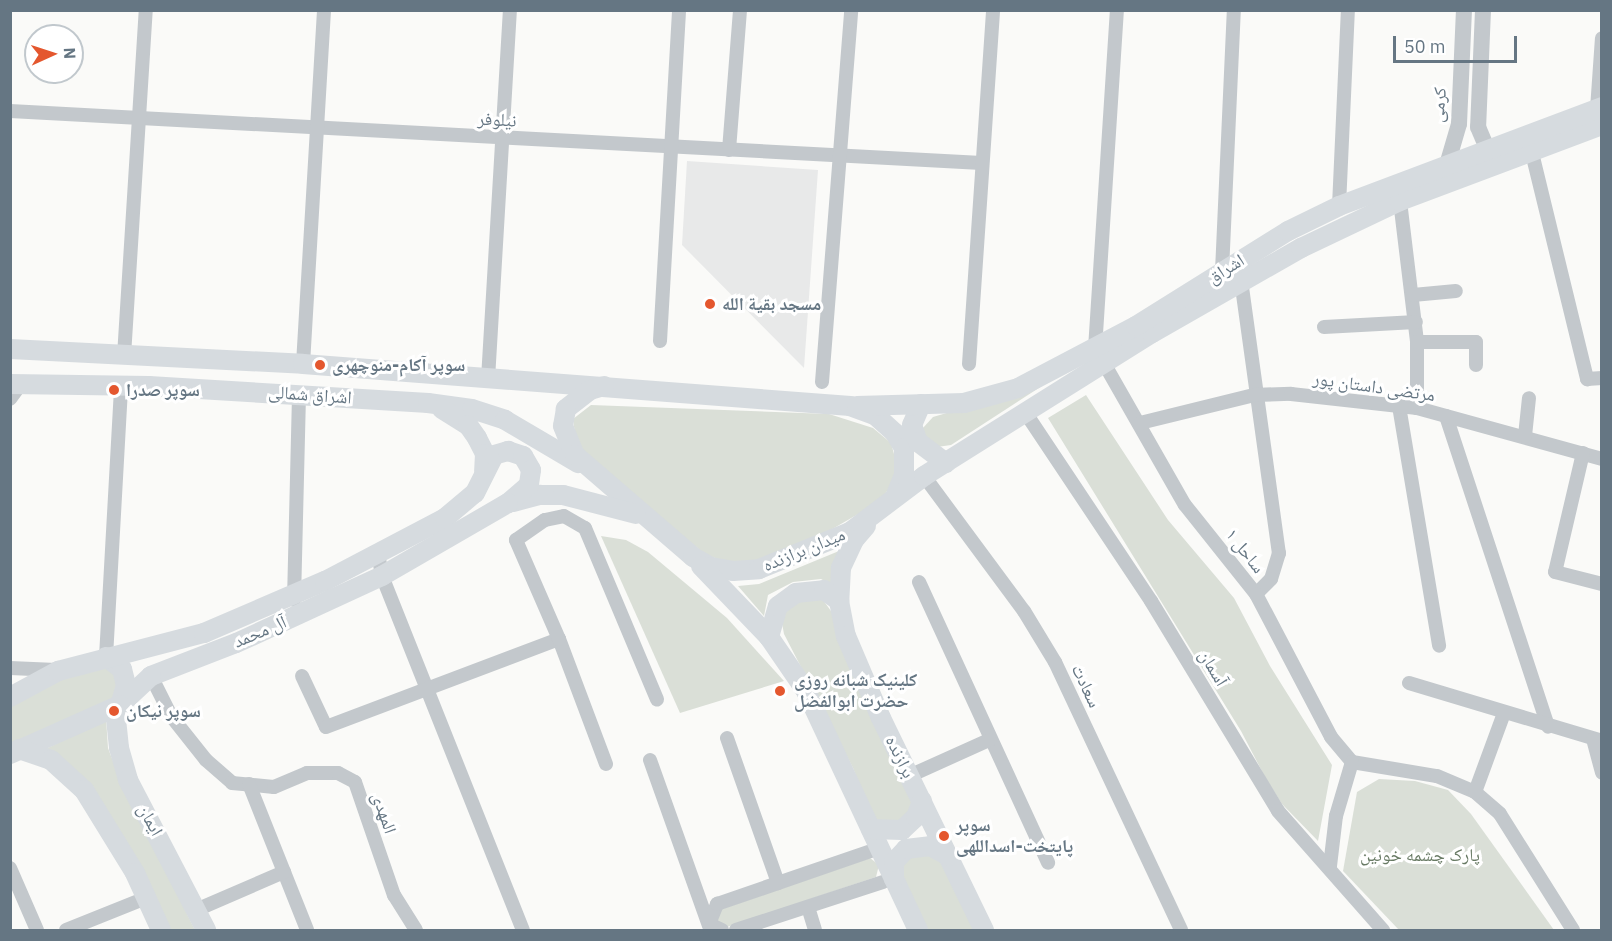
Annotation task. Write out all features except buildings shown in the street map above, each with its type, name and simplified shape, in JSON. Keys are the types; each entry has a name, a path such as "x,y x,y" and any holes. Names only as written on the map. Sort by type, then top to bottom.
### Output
{"main road":[{"name":"اشراق","path":"894,500 924,476 1025,412 1222,271 1281,234 1339,206 1447,165 1600,114"},
{"name":"اشراق","path":"850,406 964,403 1018,388 1100,357 1240,280 1400,201 1532,153 1600,114"},
{"name":"اشراق شمالی","path":"12,347 124,356 303,364 604,386"},
{"name":"اشراق شمالی","path":"13,389 121,385 428,403 472,409 505,420 592,472"},
{"name":"میدان برازنده","path":"604,386 850,406 875,415 895,433 904,448 904,475 894,500 876,516 825,545 759,569 733,572 711,567 693,557 592,472 575,454 563,426 567,409 576,399 604,386"},
{"path":"428,403 468,425 485,454 484,471"},
{"path":"921,404 912,425 918,442 946,463"},
{"name":"آل محمد","path":"10,698 58,670 106,657 139,653 240,621 294,596 378,553 464,503 475,493 484,471 494,456 508,450 522,456 531,470 529,485 508,503 382,576 293,618 151,675 120,705 15,752"},
{"path":"508,503 540,495 563,495 645,517"},
{"name":"برازنده","path":"876,516 854,540 841,568 839,601 846,636 909,776 984,930"},
{"path":"693,557 769,637 806,692 880,848 888,880 918,930"},
{"path":"769,637 778,606 796,593 824,590 839,601"},
{"path":"139,653 151,675"},
{"name":"ایمان","path":"106,657 122,669 126,686 116,719 118,748 128,780 206,930"},
{"path":"15,752 51,760 84,790 146,898 161,930"},
{"path":"871,829 902,830 916,817 922,801"},
{"path":"888,880 894,862 906,849 930,846 949,856"}],"street":[{"path":"124,356 146,10"},
{"path":"303,364 324,10"},
{"path":"488,379 510,10"},
{"path":"660,341 679,10"},
{"path":"729,150 740,10"},
{"path":"822,382 851,10"},
{"path":"969,364 993,10"},
{"path":"1100,357 1117,10"},
{"path":"1222,271 1233,10"},
{"path":"1339,206 1348,10"},
{"name":"کرمی","path":"1447,165 1458,124 1464,10"},
{"path":"1483,10 1478,127 1488,150"},
{"path":"1600,114 1602,38"},
{"name":"نیلوفر","path":"10,111 982,163"},
{"path":"1532,153 1587,379 1602,378"},
{"path":"1400,201 1418,342 1417,408"},
{"path":"1240,280 1254,395 1279,554 1271,579 1256,594"},
{"path":"1413,295 1456,291"},
{"path":"1324,327 1416,322"},
{"path":"1418,342 1476,342 1476,365"},
{"name":"ساحل ۱","path":"1100,357 1140,423 1185,505 1256,594 1331,737 1352,762"},
{"path":"106,657 121,385"},
{"name":"مرتضی داستان پور","path":"1140,423 1254,395 1291,394 1417,408 1602,459"},
{"path":"293,618 299,395"},
{"path":"1525,436 1529,398"},
{"path":"1399,406 1439,646"},
{"name":"آسمان","path":"1025,412 1151,601 1278,811 1330,866 1383,930"},
{"path":"1446,416 1548,727"},
{"path":"1583,453 1554,572 1602,584"},
{"name":"سعادت","path":"924,476 1024,611 1055,662 1181,930"},
{"path":"606,764 559,639 516,540 545,520 564,516 585,528 657,699"},
{"path":"378,553 382,576 429,688 522,930"},
{"path":"919,582 989,740 1048,863"},
{"path":"302,676 326,727 559,639"},
{"path":"10,668 58,670"},
{"name":"المهدی","path":"151,675 171,716 206,760 232,783 274,787 307,773 338,773 355,782 394,895 416,930"},
{"path":"1409,683 1597,740 1602,774"},
{"path":"1475,792 1504,713"},
{"path":"727,738 778,883"},
{"path":"909,776 989,740"},
{"path":"650,760 710,927"},
{"path":"1330,866 1336,816 1352,762 1437,776 1475,792 1500,814 1573,930"},
{"path":"249,784 307,930"},
{"path":"710,927 717,904 880,848"},
{"path":"10,868 37,930"},
{"path":"196,910 284,872"},
{"path":"738,930 888,880"},
{"path":"66,930 146,898"},
{"path":"808,907 815,930"},
{"path":"710,927 722,930"}],"shaded area":[{"path":"687,161 818,170 804,368 682,245"}],"green space":[{"path":"1045,384 951,445 937,447 926,442 922,429 933,417"},
{"path":"1086,395 1168,520 1234,598 1270,666 1332,765 1318,841 1282,804 1241,731 1048,418"},
{"path":"591,405 829,414 873,428 891,443 896,461 893,483 879,502 815,539 755,561 730,564 705,554 598,468 576,441 573,419"},
{"path":"601,536 626,540 648,552 727,618 784,681 680,713"},
{"path":"839,551 832,585 821,579 793,582 768,595 764,616 738,586 759,584"},
{"path":"805,599 823,600 831,611 913,801 906,819 889,823 873,819 853,768 784,634 781,618 790,605"},
{"path":"104,663 114,673 118,690 112,701 11,747 10,706 44,681"},
{"path":"106,718 108,748 119,777 195,930 166,930 148,889 44,750"},
{"name":"پارک چشمه خونین","path":"1379,779 1415,781 1448,790 1471,814 1554,930 1399,930 1343,871 1357,792"},
{"path":"927,854 943,863 975,930 928,930 899,871 910,858"},
{"path":"870,858 879,865 876,877 727,927 716,921 722,909"}],"place":[{"name":"مسجد بقیة الله","path":"710,304"},
{"name":"سوپر آکام-منوچهری","path":"320,365"},
{"name":"سوپر صدرا","path":"114,390"},
{"name":"کلینیک شبانه روزی حضرت ابوالفضل","path":"780,691"},
{"name":"سوپر نیکان","path":"114,711"},
{"name":"سوپر پایتخت-اسداللهی","path":"944,836"}]}
